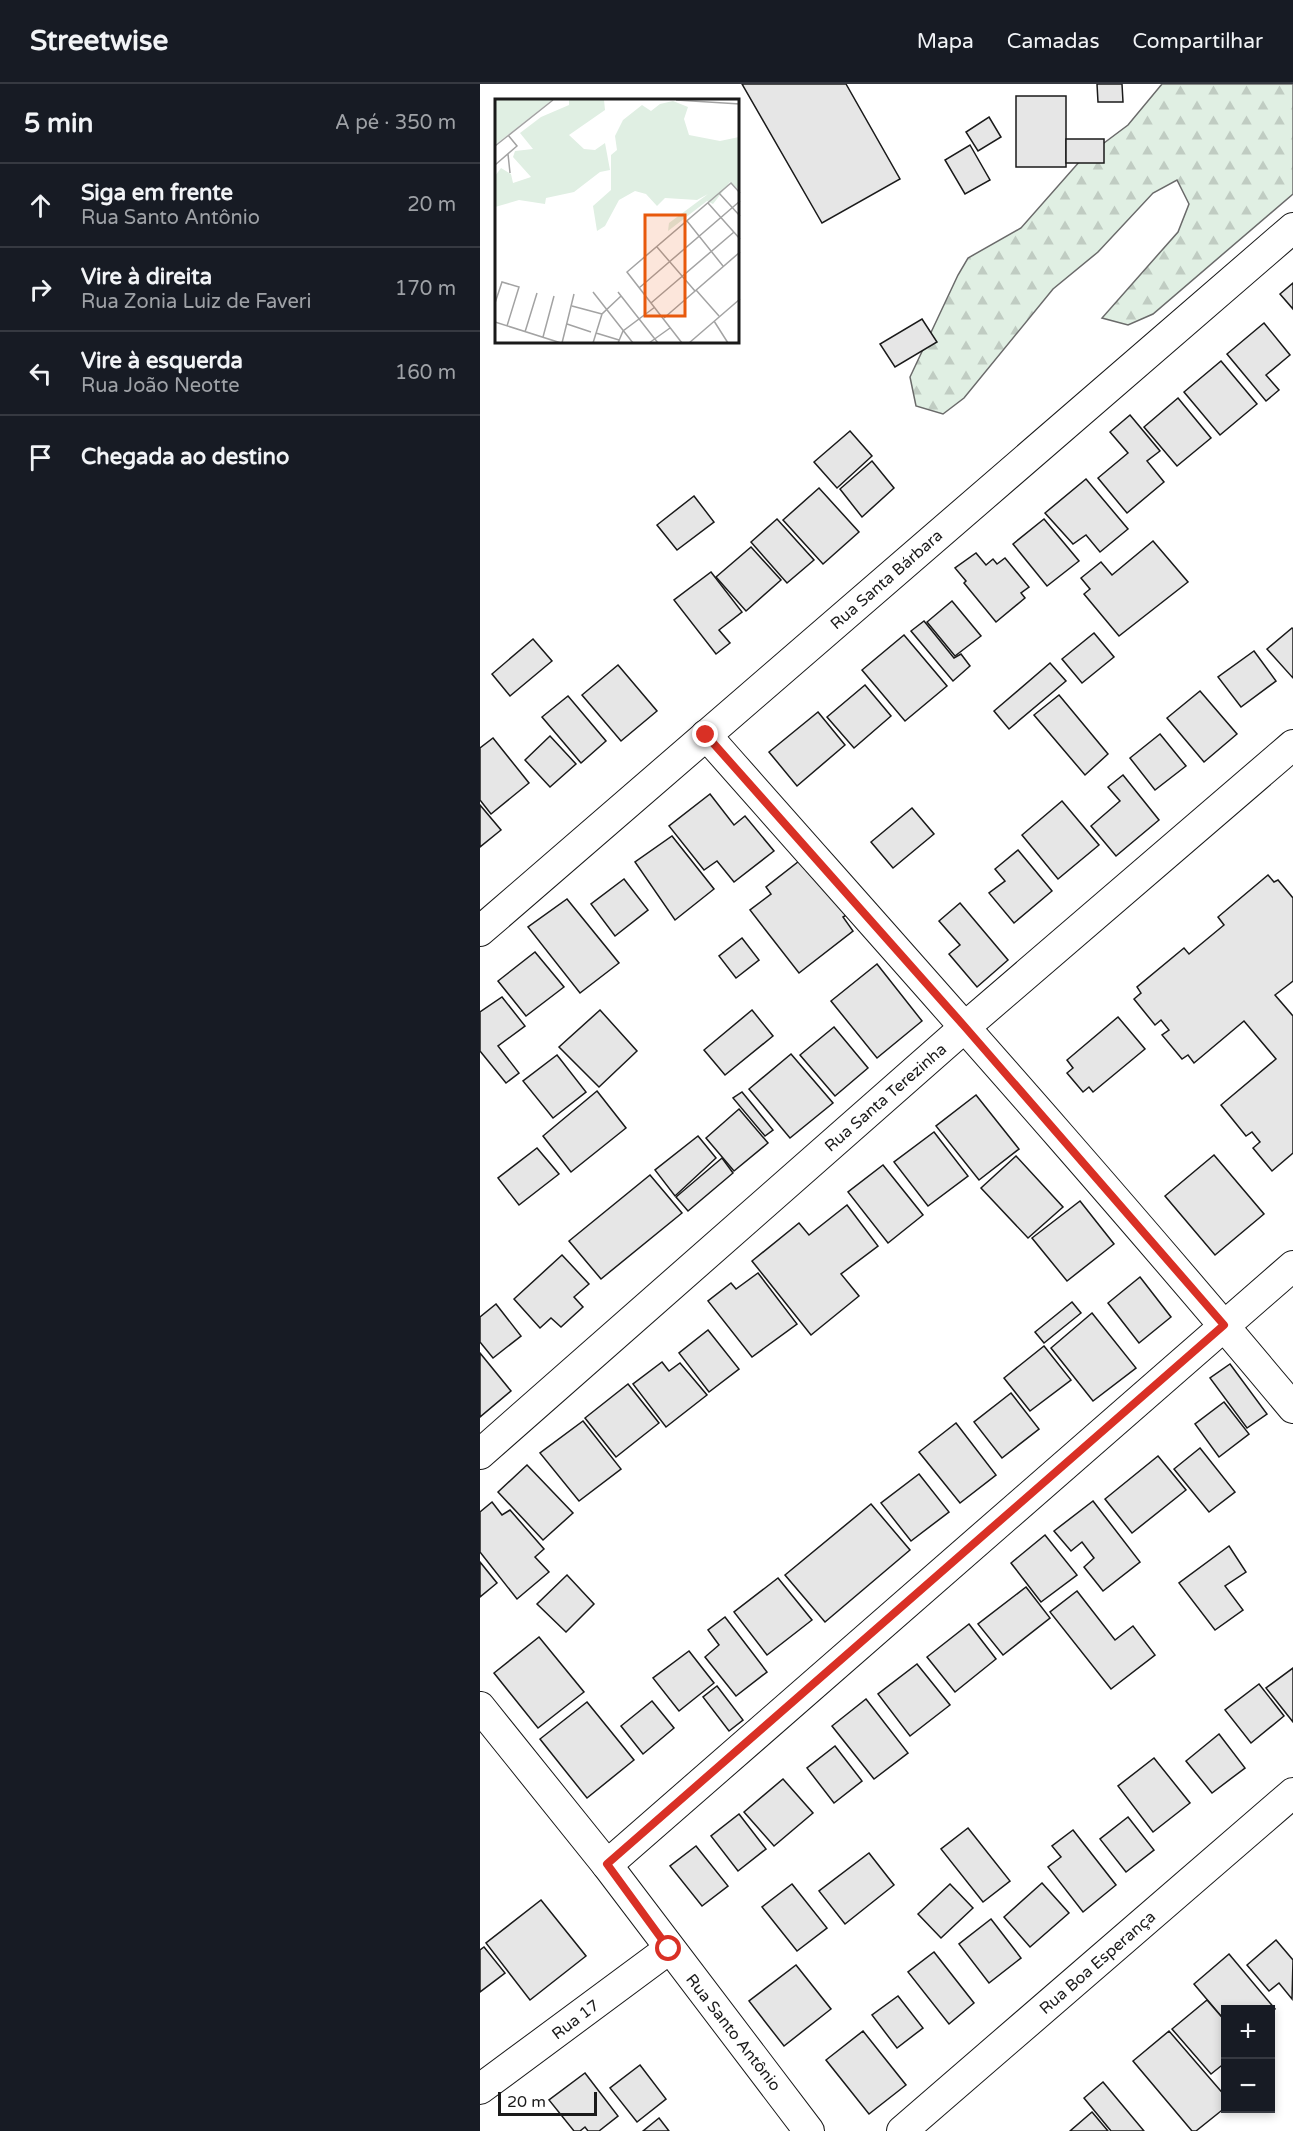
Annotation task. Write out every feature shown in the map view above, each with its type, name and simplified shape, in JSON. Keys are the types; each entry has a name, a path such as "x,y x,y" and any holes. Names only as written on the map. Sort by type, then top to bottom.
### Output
{"street":[{"name":"Rua Santa Bárbara","path":"480,931 1293,228"},
{"path":"706,735 965,1027 1224,1325 1293,1408"},
{"name":"Rua Santa Terezinha","path":"480,1454 965,1027 1293,744"},
{"path":"607,1864 1293,1266"},
{"name":"Rua Santo Antônio","path":"480,1707 607,1864 669,1949 809,2131"},
{"name":"Rua Boa Esperança","path":"902,2131 1293,1793"},
{"name":"Rua 17","path":"480,2089 669,1949"}],"green space":[{"path":"1162,84 1293,84 1293,194 1153,314 1128,325 1102,318 1178,232 1189,204 1177,180 1153,193 1098,252 1053,289 964,398 943,414 916,406 910,377 968,258 1021,228 1080,161 1128,125"}],"building":[{"path":"742,84 846,84 900,179 822,223"},
{"path":"1097,84 1122,84 1123,102 1098,102"},
{"path":"1016,96 1066,96 1066,167 1016,167"},
{"path":"989,117 1001,137 978,151 966,132"},
{"path":"1066,139 1104,139 1104,163 1066,163"},
{"path":"970,145 990,180 965,194 945,160"},
{"path":"1293,283 1293,309 1280,294"},
{"path":"922,319 937,342 895,367 880,344"},
{"path":"1264,323 1290,355 1266,375 1279,390 1266,401 1227,354"},
{"path":"1221,361 1257,404 1220,435 1184,392"},
{"path":"1178,398 1211,438 1177,466 1144,427"},
{"path":"1130,415 1160,451 1147,461 1164,482 1127,513 1098,478 1128,453 1110,432"},
{"path":"850,431 872,456 837,488 814,462"},
{"path":"872,461 894,488 862,517 840,489"},
{"path":"1086,479 1128,529 1100,552 1086,535 1073,544 1045,513"},
{"path":"819,488 859,532 823,564 783,520"},
{"path":"694,496 714,522 677,550 657,525"},
{"path":"777,519 814,560 787,583 751,542"},
{"path":"1044,519 1079,561 1047,586 1013,544"},
{"path":"1153,541 1188,582 1119,636 1084,594 1090,589 1081,578 1101,562 1112,575"},
{"path":"751,547 781,580 746,611 716,577"},
{"path":"976,553 986,565 993,559 997,564 1005,558 1029,587 1021,593 1025,598 996,622 964,583 966,581 955,568"},
{"path":"711,572 742,612 719,630 730,643 716,654 674,600"},
{"path":"952,601 981,636 955,656 927,622"},
{"path":"924,621 954,658 961,654 970,666 953,681 911,631"},
{"path":"1293,629 1293,678 1267,649"},
{"path":"1094,633 1114,657 1082,683 1062,659"},
{"path":"904,635 947,686 905,721 862,670"},
{"path":"533,639 552,661 510,696 492,674"},
{"path":"1254,651 1276,681 1241,707 1218,677"},
{"path":"1050,663 1066,681 1009,729 994,711"},
{"path":"618,665 657,711 621,741 582,695"},
{"path":"865,685 891,716 854,748 827,717"},
{"path":"1200,691 1237,734 1204,762 1167,718"},
{"path":"1059,695 1108,754 1085,775 1034,715"},
{"path":"568,696 606,741 581,763 542,717"},
{"path":"818,712 845,745 797,786 769,752"},
{"path":"1160,734 1186,766 1155,790 1130,758"},
{"path":"550,736 576,764 550,787 525,760"},
{"path":"493,738 529,783 491,814 480,800 480,748"},
{"path":"1123,775 1159,820 1116,856 1091,826 1120,801 1108,787"},
{"path":"710,794 734,825 745,816 774,851 734,882 717,861 704,870 669,826"},
{"path":"1062,801 1099,845 1058,879 1022,835"},
{"path":"480,805 501,830 480,847"},
{"path":"912,808 934,834 893,868 871,842"},
{"path":"672,836 714,889 675,920 635,862"},
{"path":"1018,850 1052,891 1014,923 989,893 1005,881 995,869"},
{"path":"803,858 848,914 843,917 853,931 799,973 750,910 771,894 766,887"},
{"path":"1268,875 1274,882 1278,880 1293,898 1293,981 1275,995 1293,1016 1293,1153 1272,1171 1253,1148 1260,1142 1252,1132 1246,1136 1221,1105 1276,1059 1244,1021 1194,1063 1188,1055 1182,1059 1162,1035 1169,1030 1161,1020 1155,1025 1134,999 1141,993 1137,987 1184,948 1189,954 1224,925 1218,917"},
{"path":"624,879 648,910 615,936 591,904"},
{"path":"567,899 619,963 580,993 528,927"},
{"path":"960,903 1008,960 977,987 949,954 960,945 939,921"},
{"path":"742,938 759,960 736,978 719,956"},
{"path":"535,952 564,987 526,1016 498,981"},
{"path":"877,964 922,1021 877,1058 831,1001"},
{"path":"502,997 525,1026 498,1046 519,1073 506,1083 480,1051 480,1012"},
{"path":"600,1010 637,1051 599,1087 559,1047"},
{"path":"752,1010 773,1036 725,1075 704,1050"},
{"path":"1118,1017 1145,1049 1093,1092 1089,1087 1083,1092 1067,1073 1073,1068 1067,1060"},
{"path":"834,1027 868,1068 835,1096 800,1055"},
{"path":"791,1054 833,1103 790,1138 749,1089"},
{"path":"557,1055 586,1092 553,1118 523,1081"},
{"path":"597,1091 626,1128 571,1172 543,1136"},
{"path":"742,1092 773,1130 765,1136 733,1098"},
{"path":"976,1095 1019,1149 979,1180 936,1126"},
{"path":"739,1109 768,1143 734,1171 706,1138"},
{"path":"934,1132 968,1176 928,1206 894,1162"},
{"path":"698,1136 716,1158 675,1196 655,1170"},
{"path":"537,1148 559,1174 519,1205 498,1178"},
{"path":"1214,1155 1264,1214 1215,1255 1165,1196"},
{"path":"1016,1156 1063,1207 1028,1238 981,1188"},
{"path":"722,1158 733,1173 688,1211 676,1197"},
{"path":"883,1165 923,1215 888,1243 848,1192"},
{"path":"650,1175 682,1213 601,1279 569,1241"},
{"path":"1080,1201 1114,1244 1067,1281 1032,1238"},
{"path":"847,1205 878,1246 841,1274 859,1296 811,1335 752,1261 799,1223 809,1235"},
{"path":"562,1255 589,1284 574,1297 583,1307 561,1327 551,1318 540,1328 514,1299"},
{"path":"758,1273 797,1324 752,1357 708,1301 731,1283 736,1289"},
{"path":"1140,1277 1171,1317 1139,1343 1108,1303"},
{"path":"1072,1302 1081,1313 1044,1343 1035,1332"},
{"path":"496,1304 521,1336 493,1358 480,1342 480,1317"},
{"path":"1092,1313 1136,1368 1093,1401 1051,1348"},
{"path":"708,1330 739,1369 709,1392 679,1353"},
{"path":"1044,1346 1071,1380 1030,1411 1004,1378"},
{"path":"480,1353 511,1391 480,1417"},
{"path":"662,1362 669,1371 680,1363 707,1395 666,1427 633,1384"},
{"path":"1230,1364 1267,1414 1247,1428 1210,1378"},
{"path":"628,1384 659,1423 616,1457 585,1418"},
{"path":"1011,1393 1039,1429 1002,1458 974,1422"},
{"path":"1224,1402 1249,1434 1219,1457 1195,1424"},
{"path":"583,1421 621,1469 579,1501 540,1453"},
{"path":"956,1423 996,1475 960,1503 919,1452"},
{"path":"1200,1448 1235,1492 1209,1512 1174,1469"},
{"path":"1158,1456 1186,1490 1132,1533 1105,1499"},
{"path":"527,1465 573,1513 543,1540 498,1492"},
{"path":"919,1474 949,1512 911,1541 881,1503"},
{"path":"1093,1501 1140,1562 1103,1591 1084,1567 1094,1558 1082,1542 1071,1551 1054,1531"},
{"path":"492,1502 502,1515 510,1510 544,1549 535,1557 549,1572 517,1599 480,1552 480,1512"},
{"path":"871,1504 910,1550 825,1622 785,1575"},
{"path":"1045,1535 1077,1575 1041,1602 1011,1563"},
{"path":"1229,1546 1246,1572 1225,1586 1243,1610 1215,1630 1179,1583"},
{"path":"480,1562 497,1583 480,1597"},
{"path":"567,1575 594,1604 566,1632 537,1604"},
{"path":"778,1578 812,1620 767,1655 734,1612"},
{"path":"1026,1587 1050,1618 1003,1655 978,1624"},
{"path":"1077,1591 1115,1640 1133,1626 1155,1655 1111,1689 1050,1612"},
{"path":"725,1617 767,1672 736,1696 705,1657 719,1645 708,1630"},
{"path":"969,1624 996,1659 955,1692 927,1657"},
{"path":"539,1637 584,1692 538,1728 494,1673"},
{"path":"689,1651 714,1683 679,1711 653,1678"},
{"path":"917,1664 950,1705 910,1736 878,1694"},
{"path":"1293,1668 1293,1722 1266,1688"},
{"path":"1259,1684 1284,1716 1251,1743 1225,1710"},
{"path":"717,1686 743,1720 729,1731 703,1697"},
{"path":"866,1699 908,1753 874,1779 832,1726"},
{"path":"652,1701 674,1728 643,1754 621,1726"},
{"path":"587,1702 634,1760 587,1798 540,1739"},
{"path":"1219,1734 1245,1768 1212,1793 1186,1761"},
{"path":"835,1746 862,1781 834,1803 807,1768"},
{"path":"1154,1758 1190,1803 1153,1832 1118,1786"},
{"path":"783,1779 813,1813 774,1846 744,1812"},
{"path":"739,1814 766,1849 738,1871 711,1836"},
{"path":"1128,1817 1154,1850 1126,1872 1100,1839"},
{"path":"968,1828 1010,1881 983,1902 941,1849"},
{"path":"1073,1830 1116,1885 1083,1912 1048,1867 1061,1857 1052,1846"},
{"path":"696,1846 728,1886 702,1906 670,1866"},
{"path":"869,1853 894,1885 845,1924 819,1891"},
{"path":"1042,1883 1069,1913 1030,1947 1004,1917"},
{"path":"792,1884 827,1928 797,1951 762,1907"},
{"path":"950,1884 973,1908 941,1938 918,1914"},
{"path":"541,1900 586,1956 530,2000 486,1943"},
{"path":"991,1919 1021,1958 989,1983 959,1944"},
{"path":"1276,1940 1293,1960 1292,1999 1279,1983 1269,1991 1247,1965"},
{"path":"484,1947 505,1973 480,1992 480,1950"},
{"path":"934,1952 974,2003 949,2024 908,1972"},
{"path":"1229,1954 1272,2005 1221,2005 1221,2016 1194,1984"},
{"path":"796,1965 831,2009 784,2046 749,2001"},
{"path":"898,1996 923,2028 897,2048 872,2015"},
{"path":"1207,2000 1221,2016 1221,2066 1211,2074 1172,2029"},
{"path":"863,2031 906,2085 869,2114 826,2060"},
{"path":"1169,2031 1221,2091 1221,2111 1196,2131 1192,2131 1133,2061"},
{"path":"640,2065 666,2099 637,2122 610,2088"},
{"path":"585,2073 618,2116 599,2131 588,2131 585,2127 580,2131 574,2131 549,2100"},
{"path":"1103,2082 1144,2131 1111,2131 1084,2098"},
{"path":"1092,2112 1108,2131 1070,2131"},
{"path":"659,2118 669,2131 643,2131"}],"route":[{"path":"669,1949 607,1864 1224,1325 965,1027 706,735"}]}
